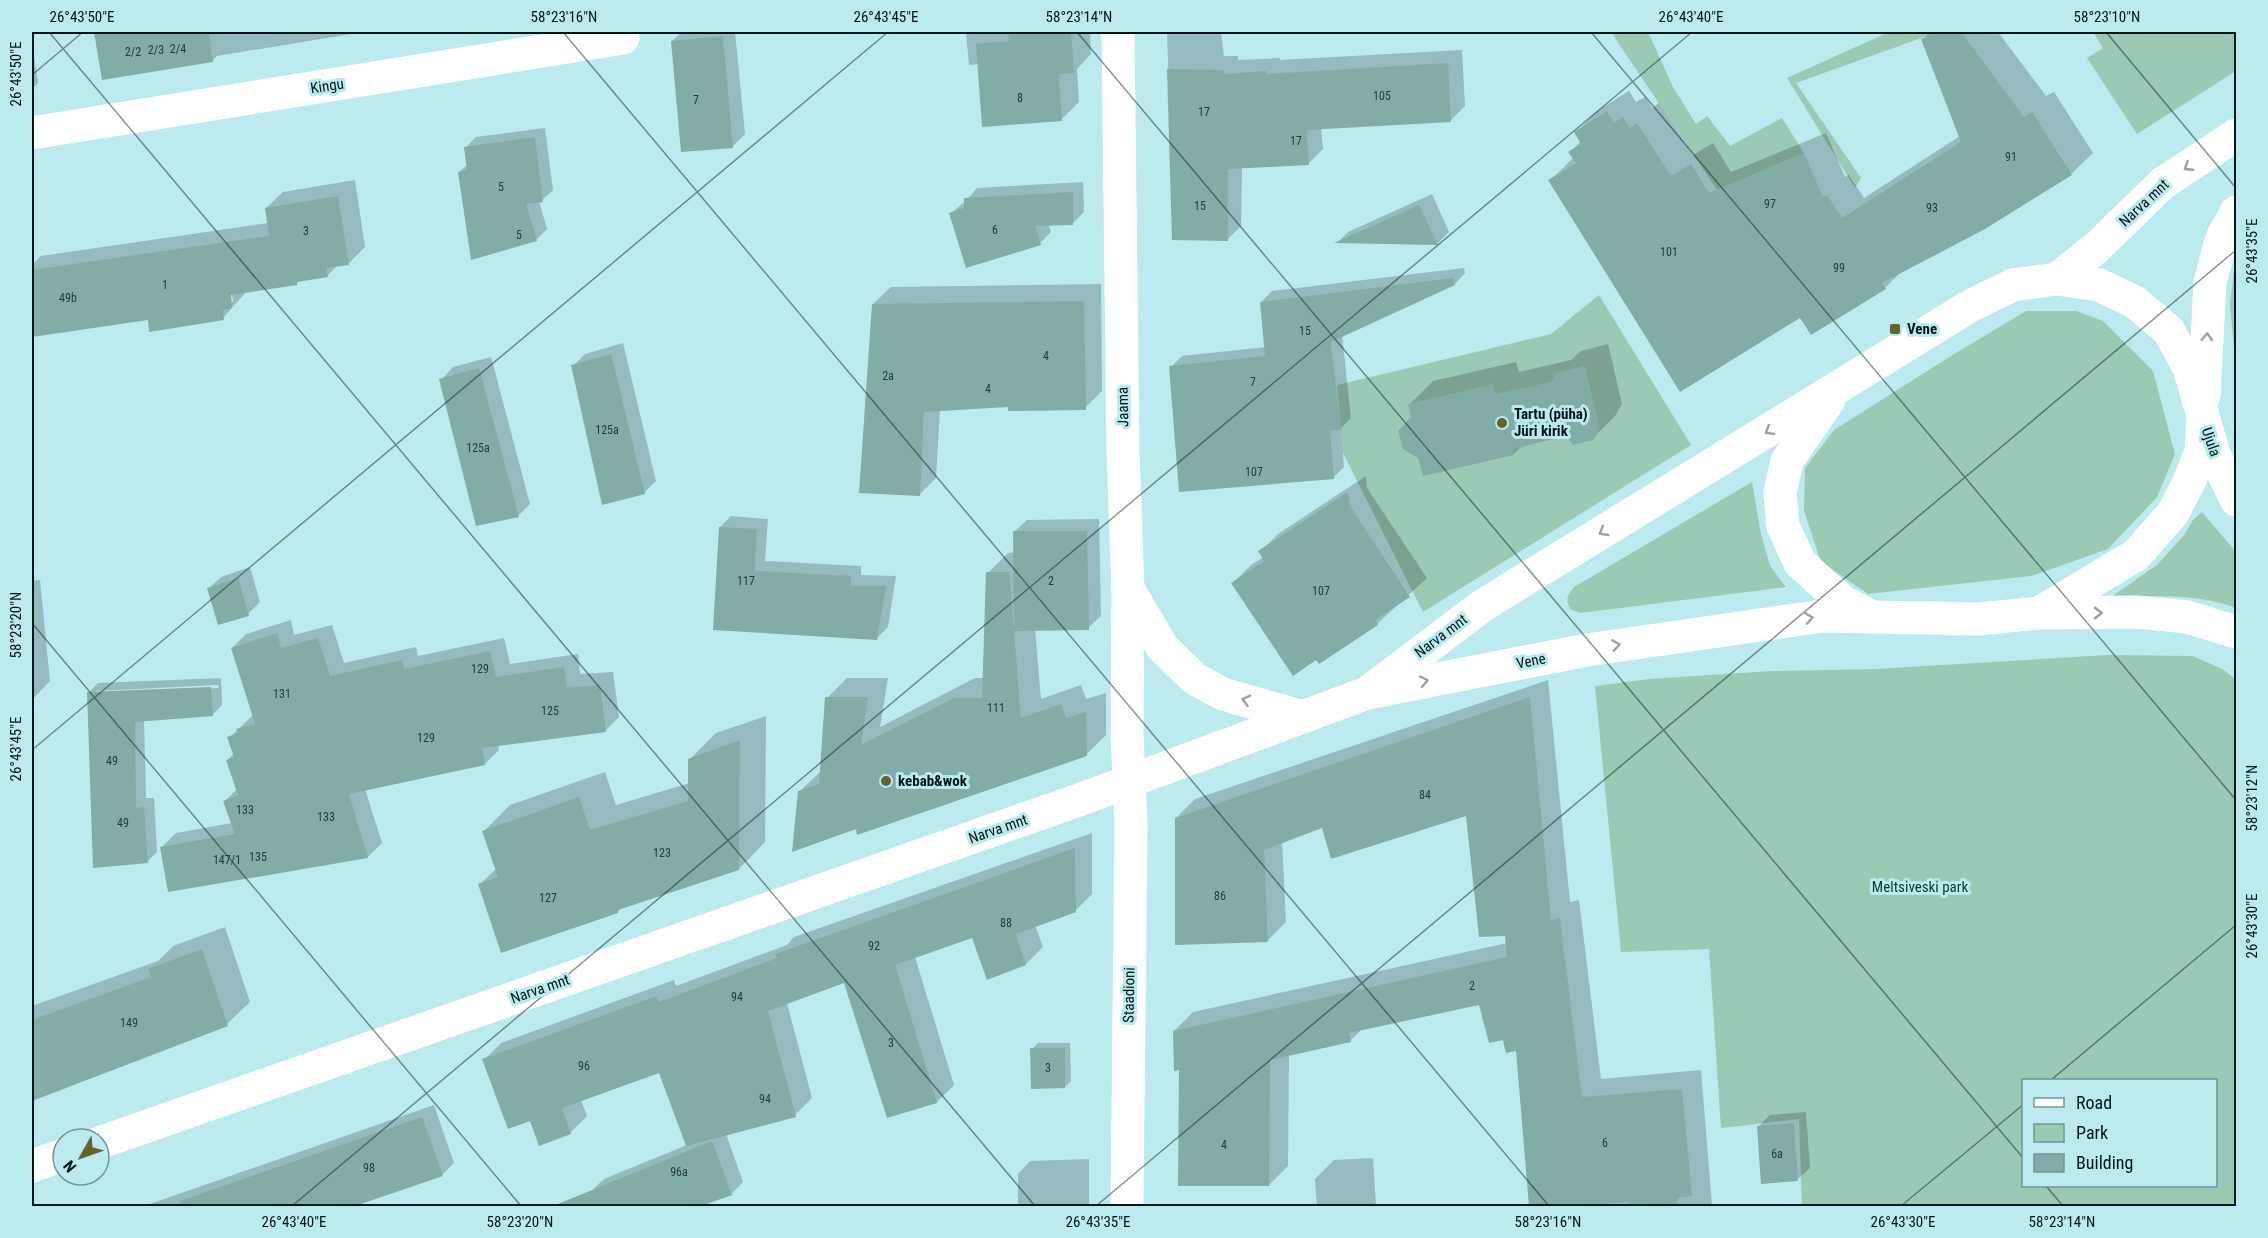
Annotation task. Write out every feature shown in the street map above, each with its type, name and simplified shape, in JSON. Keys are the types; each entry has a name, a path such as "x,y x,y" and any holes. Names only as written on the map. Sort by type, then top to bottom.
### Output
{"main road":[{"name":"Jaama","path":"1118,32 1128,589 1128,783"},
{"name":"Kingu","path":"32,134 623,38"},
{"name":"Narva mnt","path":"111,1139 1128,783 1367,693 1482,606 1837,390 1970,306 2013,285 2057,279 2096,248 2163,183 2236,135"},
{"path":"2039,613 2136,555 2173,513 2189,482 2201,451 2210,282 2222,238 2236,212"},
{"name":"Ujula","path":"2057,279 2099,285 2126,297 2169,331 2189,368 2214,454 2236,500"},
{"path":"1837,390 1787,461 1780,492 1783,526 1800,563 1842,601 1874,618"},
{"path":"1128,589 1163,648 1195,679 1223,694 1302,717"},
{"path":"2039,613 2138,612 2187,617 2233,633"},
{"name":"Vene","path":"1367,693 1587,650 1822,616 1979,619 2039,613"},
{"name":"Staadioni","path":"1127,1206 1131,824 1128,783"},
{"path":"32,1166 51,1159"}],"green space":[{"path":"1611,32 1648,32 1673,87 1696,124 1707,116 1730,146 1782,118 1804,153 1717,190"},
{"path":"1889,32 1938,32 1796,83 1861,178 1855,188 1787,78"},
{"path":"2093,32 2236,32 2236,71 2137,134 2087,58 2103,48"},
{"path":"2235,262 2236,264 2236,374 2230,304"},
{"path":"1599,295 1691,445 1423,612 1343,453 1337,385 1551,334"},
{"path":"2026,311 2076,311 2103,321 2153,371 2175,454 2157,497 2108,549 2031,576 1868,594 1821,562 1804,511 1805,468 1834,430"},
{"path":"1752,482 1761,534 1770,566 1786,587 1581,613 1571,610 1568,598 1574,587"},
{"path":"2202,512 2236,552 2236,608 2190,598 2158,596 2110,598 2158,564"},
{"name":"Meltsiveski park","path":"2107,655 2193,656 2224,670 2236,680 2236,1206 1802,1206 1799,1119 1721,1128 1709,949 1621,952 1595,686 1649,679 1772,671 1877,669"}],"building":[{"path":"94,32 209,32 213,62 102,80"},
{"path":"1008,32 1071,32 1074,73 1059,74 1062,121 982,127 976,44 1009,41"},
{"path":"1939,32 1961,32 2024,117 2032,112 2072,175 1985,229 1882,283 1886,289 1811,335 1800,318 1680,392 1548,180 1576,163 1568,152 1581,144 1574,132 1607,111 1614,123 1623,117 1630,128 1637,123 1671,176 1691,164 1709,193 1804,153 1823,197 1827,195 1842,218 1961,142 1921,39"},
{"path":"723,36 733,148 681,152 671,41"},
{"path":"1448,63 1451,122 1307,130 1309,165 1228,169 1228,241 1172,240 1167,69 1224,70 1224,74 1266,71 1267,74"},
{"path":"535,137 543,202 526,204 537,241 471,260 458,172 467,170 464,147"},
{"path":"1073,192 1073,225 1035,226 1041,245 966,268 949,213 964,208 964,198"},
{"path":"338,196 349,265 326,268 328,277 297,282 297,285 231,295 232,308 223,310 224,320 149,332 148,320 32,337 32,270 269,236 265,208"},
{"path":"1419,205 1438,245 1334,243"},
{"path":"1453,278 1455,285 1331,342 1341,430 1330,431 1334,479 1179,492 1169,366 1265,356 1260,302"},
{"path":"1084,301 1086,410 1008,411 1008,407 924,412 920,496 859,493 872,304"},
{"path":"611,354 645,494 602,505 571,365"},
{"name":"Tartu (püha) Jüri kirik","path":"1585,366 1600,428 1593,440 1573,445 1566,436 1513,449 1514,455 1423,476 1418,458 1403,449 1398,431 1411,417 1408,404 1493,384 1496,394 1551,382 1556,373"},
{"path":"479,368 519,517 476,526 439,379"},
{"path":"1348,492 1350,506 1410,597 1375,620 1378,625 1319,664 1316,660 1293,676 1231,583 1264,561 1258,551"},
{"path":"719,527 757,529 755,571 851,576 851,586 886,586 877,640 713,630"},
{"path":"1013,531 1087,531 1089,630 1014,631"},
{"path":"986,572 1009,572 1021,718 1061,704 1066,718 1086,712 1087,756 857,835 856,829 792,852 798,791 819,784 825,697 868,697 861,745 954,698 982,698"},
{"path":"238,578 249,616 218,625 207,588"},
{"path":"277,633 281,648 318,638 330,676 402,660 404,669 490,651 496,677 564,667 567,688 600,685 606,732 482,748 485,765 349,794 368,858 168,892 160,847 235,834 223,801 238,795 226,760 234,757 227,737 238,733 236,729 255,724 231,648"},
{"path":"211,687 213,716 135,722 136,808 144,807 148,863 93,868 87,692"},
{"path":"1530,697 1551,920 1560,918 1582,1097 1682,1089 1692,1196 1677,1198 1678,1206 1627,1206 1627,1202 1577,1206 1529,1206 1516,1051 1506,1053 1503,1040 1489,1043 1479,1005 1349,1033 1351,1042 1270,1060 1269,1186 1178,1186 1179,1070 1174,1071 1173,1031 1507,957 1505,936 1479,937 1466,816 1331,859 1322,828 1264,850 1268,942 1175,945 1175,818"},
{"path":"740,740 739,870 618,910 618,913 501,953 478,884 498,877 482,831 579,797 590,830 688,801 688,759"},
{"path":"1075,848 1076,912 1016,934 1026,965 987,980 972,938 895,965 937,1103 887,1118 844,983 768,1011 796,1117 686,1146 659,1073 562,1108 571,1134 539,1146 530,1121 508,1129 482,1059 657,996 659,1002 777,958 775,954"},
{"path":"202,949 228,1026 32,1101 32,1020 151,977 148,969"},
{"path":"1030,1048 1065,1048 1065,1088 1031,1089"},
{"path":"422,1117 443,1176 355,1206 181,1206 180,1201"},
{"path":"1794,1123 1798,1181 1761,1184 1757,1126"},
{"path":"712,1141 732,1195 701,1206 553,1206"}],"place":[{"name":"Vene","path":"1895,329"},
{"name":"Tartu (püha) Jüri kirik","path":"1502,423"},
{"name":"kebab&wok","path":"886,781"}]}
